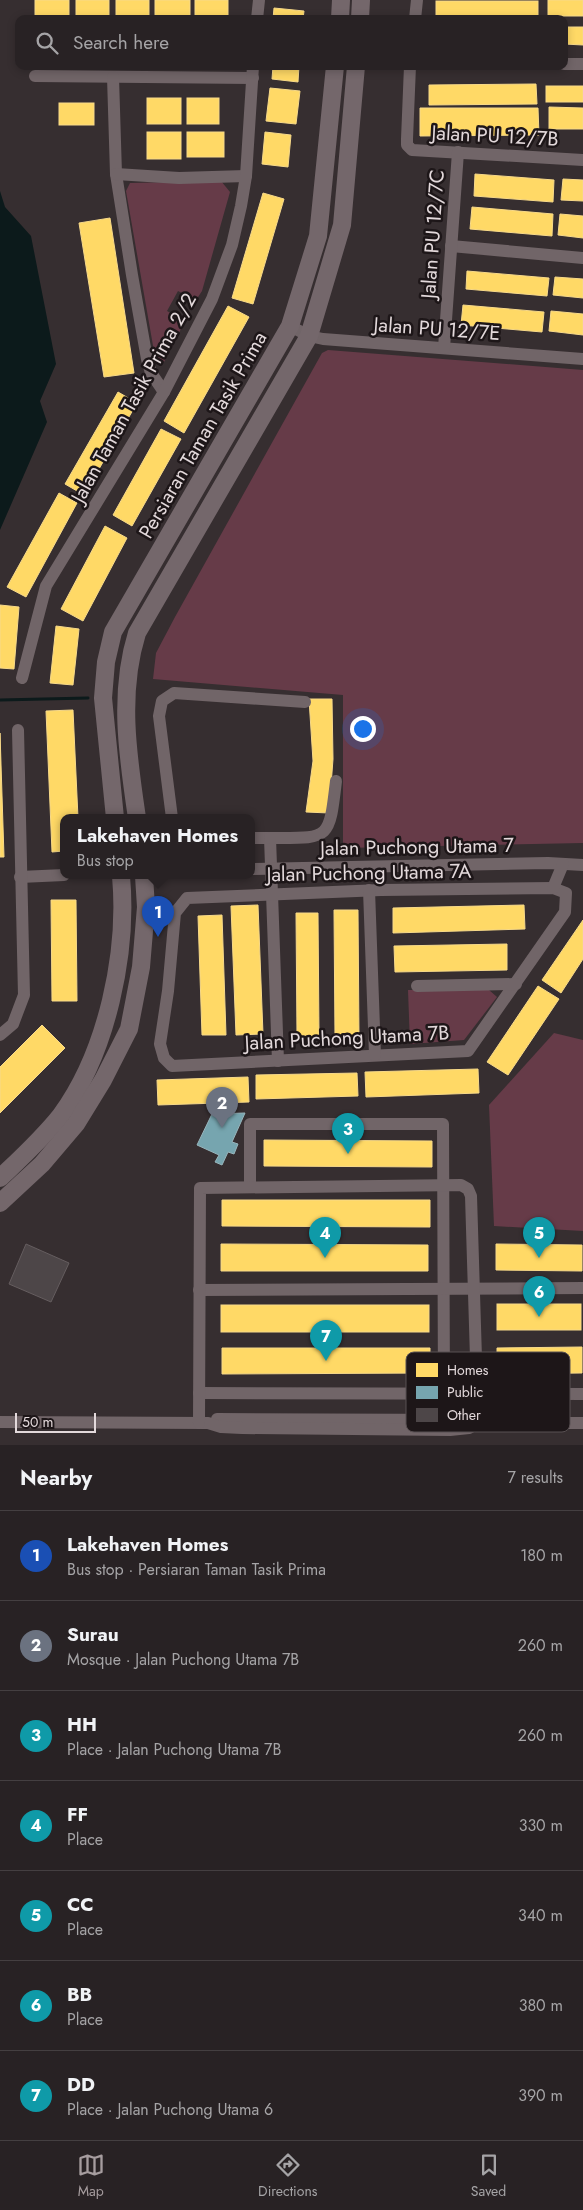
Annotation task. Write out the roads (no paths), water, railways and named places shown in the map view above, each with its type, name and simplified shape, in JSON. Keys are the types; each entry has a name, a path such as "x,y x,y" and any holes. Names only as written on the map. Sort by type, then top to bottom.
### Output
{"main road":[{"path":"340,15 341,0"},
{"path":"360,15 361,0"},
{"name":"Persiaran Taman Tasik Prima","path":"115,814 103,698 106,662 113,632 290,326 318,236 335,70"},
{"path":"136,814 126,745 126,706 130,656 137,633 310,336 342,225 356,70"},
{"path":"0,1178 28,1152 61,1115 87,1073 101,1038 117,966 123,903 121,879"},
{"path":"0,1203 42,1164 76,1124 104,1080 129,1029 141,967 146,907 144,879"}],"street":[{"path":"257,15 258,0"},
{"path":"415,15 417,0"},
{"path":"568,64 583,64"},
{"name":"Jalan PU 12/7B","path":"410,70 407,145 412,150 583,160"},
{"path":"35,76 113,77 253,72"},
{"name":"Jalan Taman Tasik Prima 2/2","path":"22,678 46,586 164,392 212,298 232,244 242,206 246,176 253,72"},
{"path":"113,77 116,174 147,359 151,373 164,392"},
{"name":"Jalan PU 12/7C","path":"444,348 458,152"},
{"path":"116,174 178,178 246,176"},
{"path":"450,246 583,258"},
{"name":"Jalan PU 12/7E","path":"290,326 310,336 323,339 583,359"},
{"path":"171,814 159,716 162,701 174,693 305,702"},
{"path":"0,1034 13,1024 24,996 18,730"},
{"path":"255,838 317,836 328,828 332,818 336,781"},
{"path":"270,838 278,1061"},
{"path":"554,888 563,864"},
{"name":"Jalan Puchong Utama 7","path":"255,869 583,865"},
{"path":"20,877 60,875"},
{"name":"Jalan Puchong Utama 7A","path":"160,1044 168,991 175,913 187,898 369,890 554,888"},
{"name":"Jalan Puchong Utama 7B","path":"160,1044 164,1058 172,1066 468,1051 565,912 566,894 554,888"},
{"path":"369,890 375,1055"},
{"path":"417,986 516,984"},
{"path":"250,1187 250,1124 443,1124 444,1352"},
{"path":"203,1423 199,1393 200,1188 460,1184 468,1188 471,1196 475,1352"},
{"path":"199,1290 583,1288"},
{"path":"199,1393 406,1395"},
{"path":"570,1394 583,1394"},
{"path":"0,1422 203,1423 220,1419 406,1420"},
{"path":"570,1423 583,1423"}],"waterway":[{"path":"0,700 88,698"}],"place":[{"name":"Lakehaven Homes","path":"158,937"},
{"name":"Surau","path":"222,1128"},
{"name":"HH","path":"348,1154"},
{"name":"FF","path":"325,1258"},
{"name":"CC","path":"539,1258"},
{"name":"BB","path":"539,1317"},
{"name":"DD","path":"326,1361"}]}
